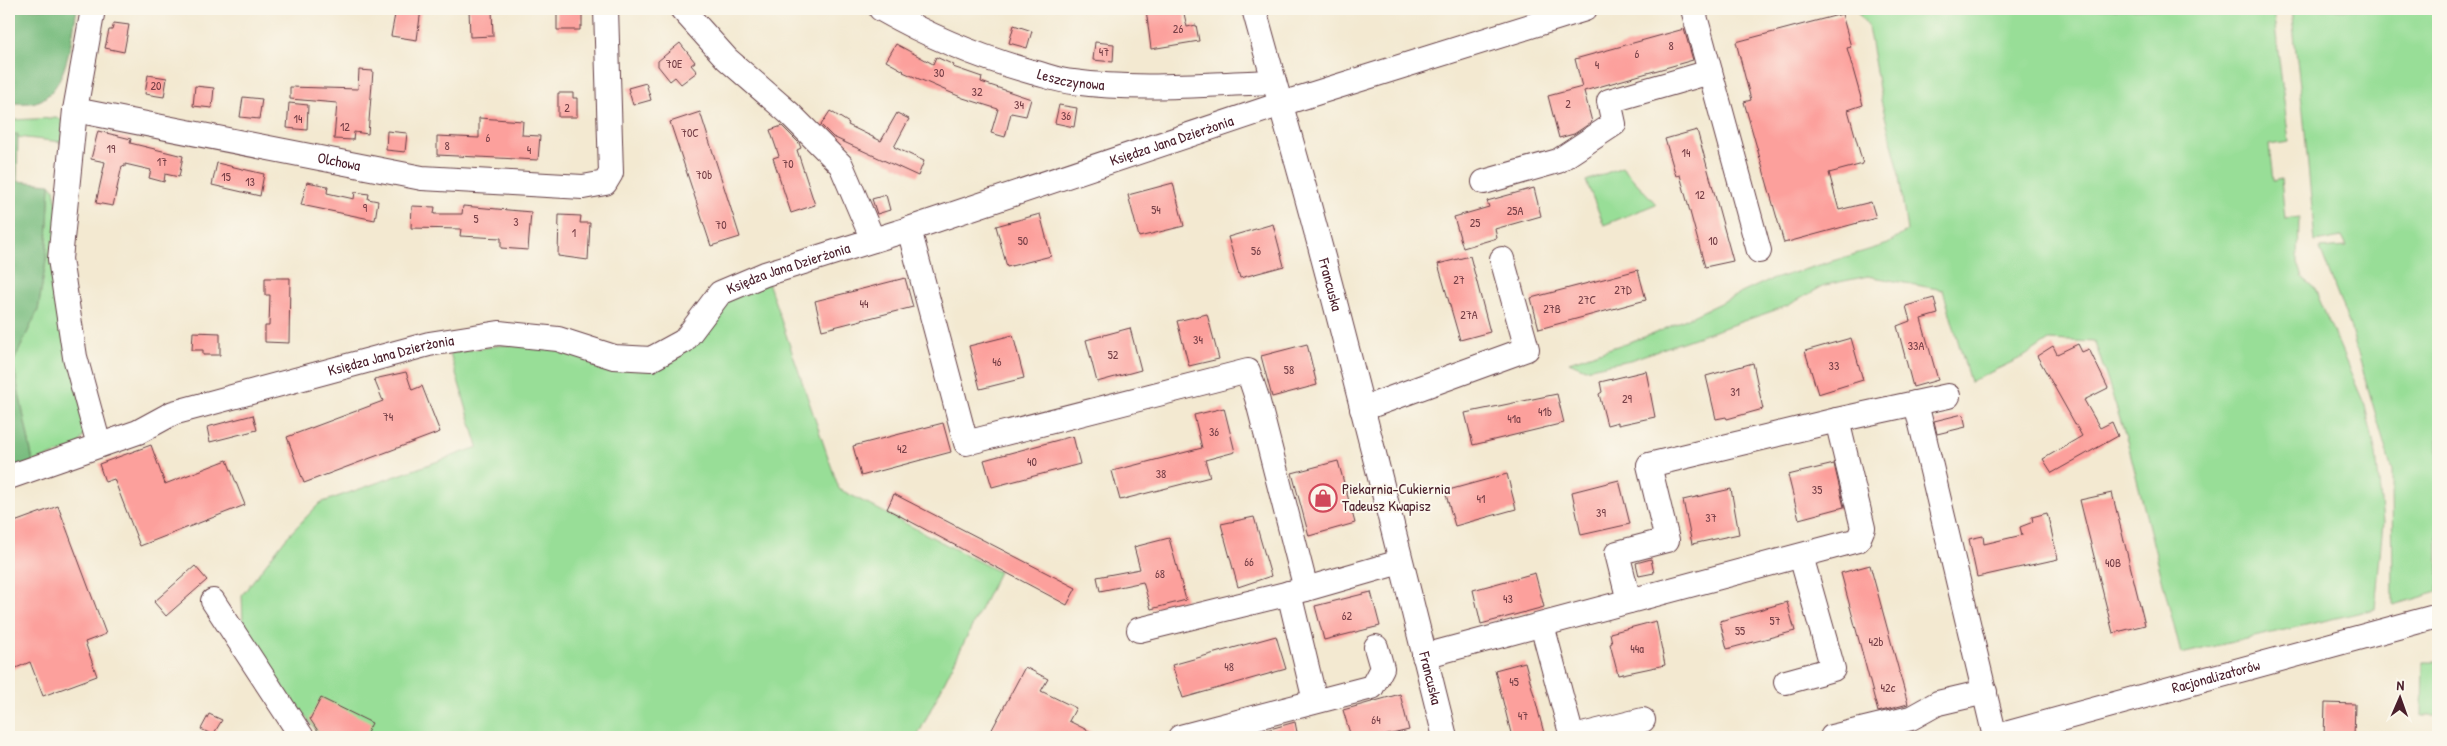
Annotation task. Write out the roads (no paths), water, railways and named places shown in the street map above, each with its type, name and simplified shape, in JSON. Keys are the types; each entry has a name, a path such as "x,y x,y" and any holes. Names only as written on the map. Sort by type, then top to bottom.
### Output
{"street":[{"path":"93,9 75,110 60,259 75,357 99,445"},
{"name":"Olchowa","path":"75,110 422,178 583,186 605,183 611,173 606,9"},
{"path":"682,9 727,59 789,113 841,165 873,240"},
{"name":"Leszczynowa","path":"881,9 918,30 961,50 1071,82 1278,93"},
{"name":"Francuska","path":"1254,9 1389,511 1400,562 1445,737"},
{"name":"Księdza Jana Dzierżonia","path":"9,477 138,432 173,413 429,344 499,333 558,339 614,357 652,359 684,341 720,292 766,274 909,229 1278,93 1584,9"},
{"path":"1693,9 1759,251"},
{"path":"1484,182 1558,161 1614,124 1609,101 1710,72"},
{"path":"909,229 966,443 1248,371 1257,398 1297,591 1315,701"},
{"path":"1362,409 1527,349 1502,259"},
{"path":"1629,601 1617,553 1666,540 1649,466 1837,420 1948,396"},
{"path":"1916,403 1994,737"},
{"path":"1424,656 1858,540 1863,528 1837,420"},
{"path":"1786,682 1833,669 1801,556"},
{"path":"1139,630 1297,591 1400,562"},
{"path":"213,601 302,737"},
{"name":"Racjonalizatorów","path":"1994,737 2042,731 2438,616"},
{"path":"1542,625 1573,737 1636,727"},
{"path":"1180,737 1372,687 1382,668 1376,647"},
{"path":"1832,737 1911,718 1938,703 1985,692"}],"place":[{"name":"Piekarnia-Cukiernia Tadeusz Kwapisz","path":"1323,498"}]}
